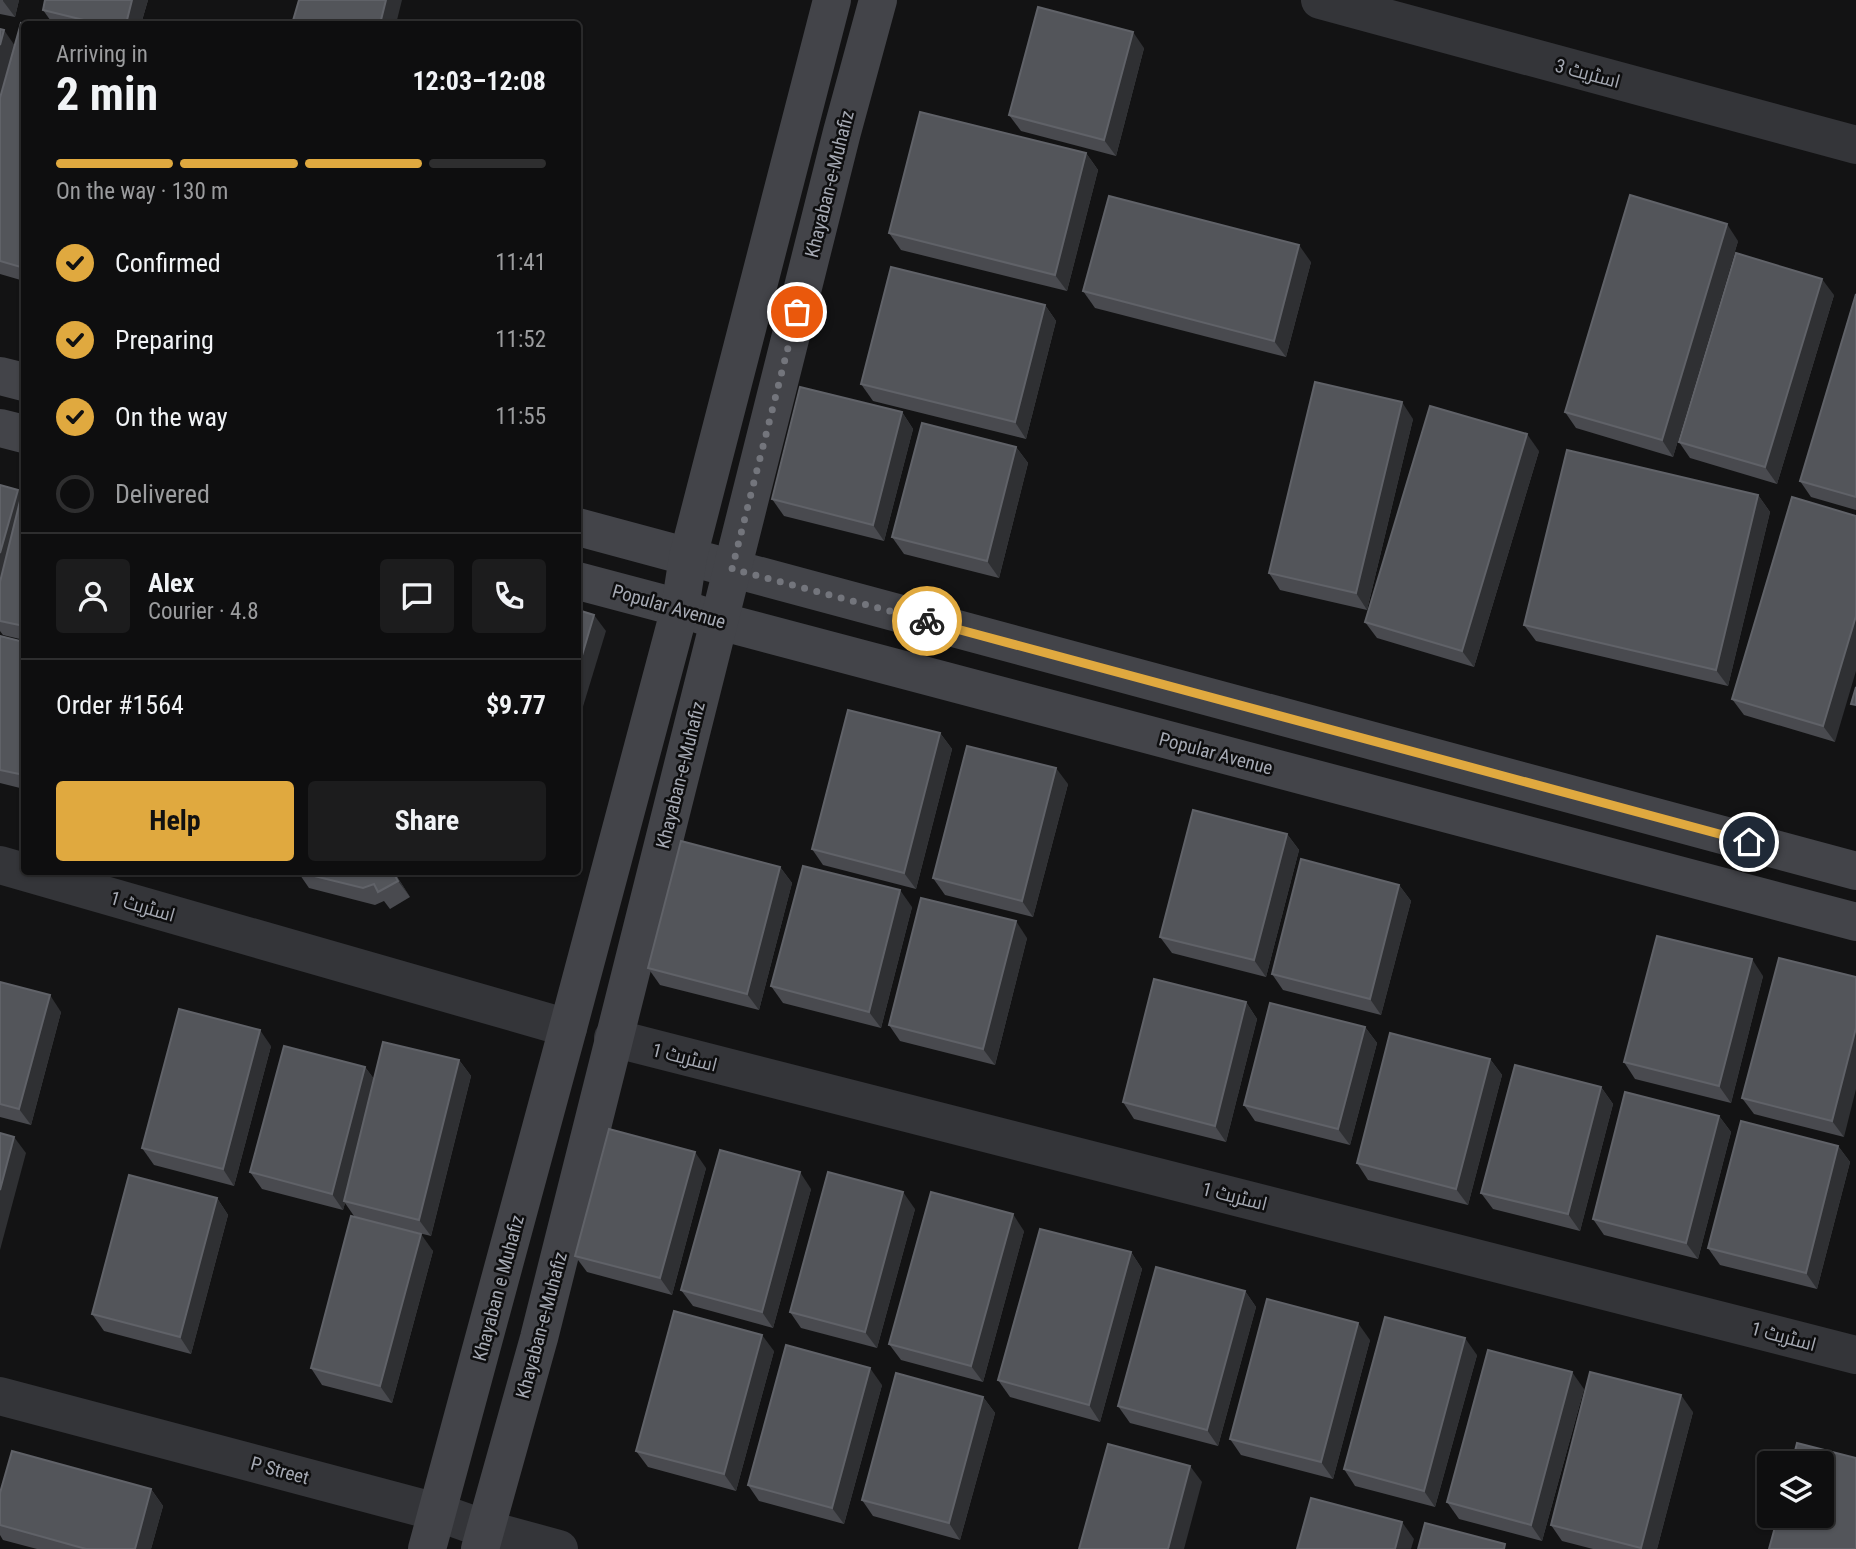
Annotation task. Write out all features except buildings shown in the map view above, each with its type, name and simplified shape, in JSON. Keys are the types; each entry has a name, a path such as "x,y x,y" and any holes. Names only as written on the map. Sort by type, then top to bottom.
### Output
{"street":[{"path":"568,1028 680,608 688,556 832,0"},
{"name":"Khayaban-e-Muhafiz","path":"483,1539 539,1338 839,145 878,0"},
{"name":"اسٹریٹ 3","path":"1320,0 1856,145"},
{"path":"0,376 21,381"},
{"path":"0,428 21,433"},
{"path":"581,528 1856,871"},
{"name":"Popular Avenue","path":"581,582 719,621 1856,922"},
{"name":"اسٹریٹ 1","path":"0,865 21,871"},
{"name":"اسٹریٹ 1","path":"35,875 568,1028"},
{"name":"Khayaban e Muhafiz","path":"427,1549 568,1028"},
{"name":"اسٹریٹ 1","path":"613,1038 1856,1355"},
{"name":"P Street","path":"0,1396 437,1512 483,1539 559,1549"}],"way so far":[{"path":"797,312 732,569 927,621"}],"route":[{"path":"927,621 1749,842"}]}
